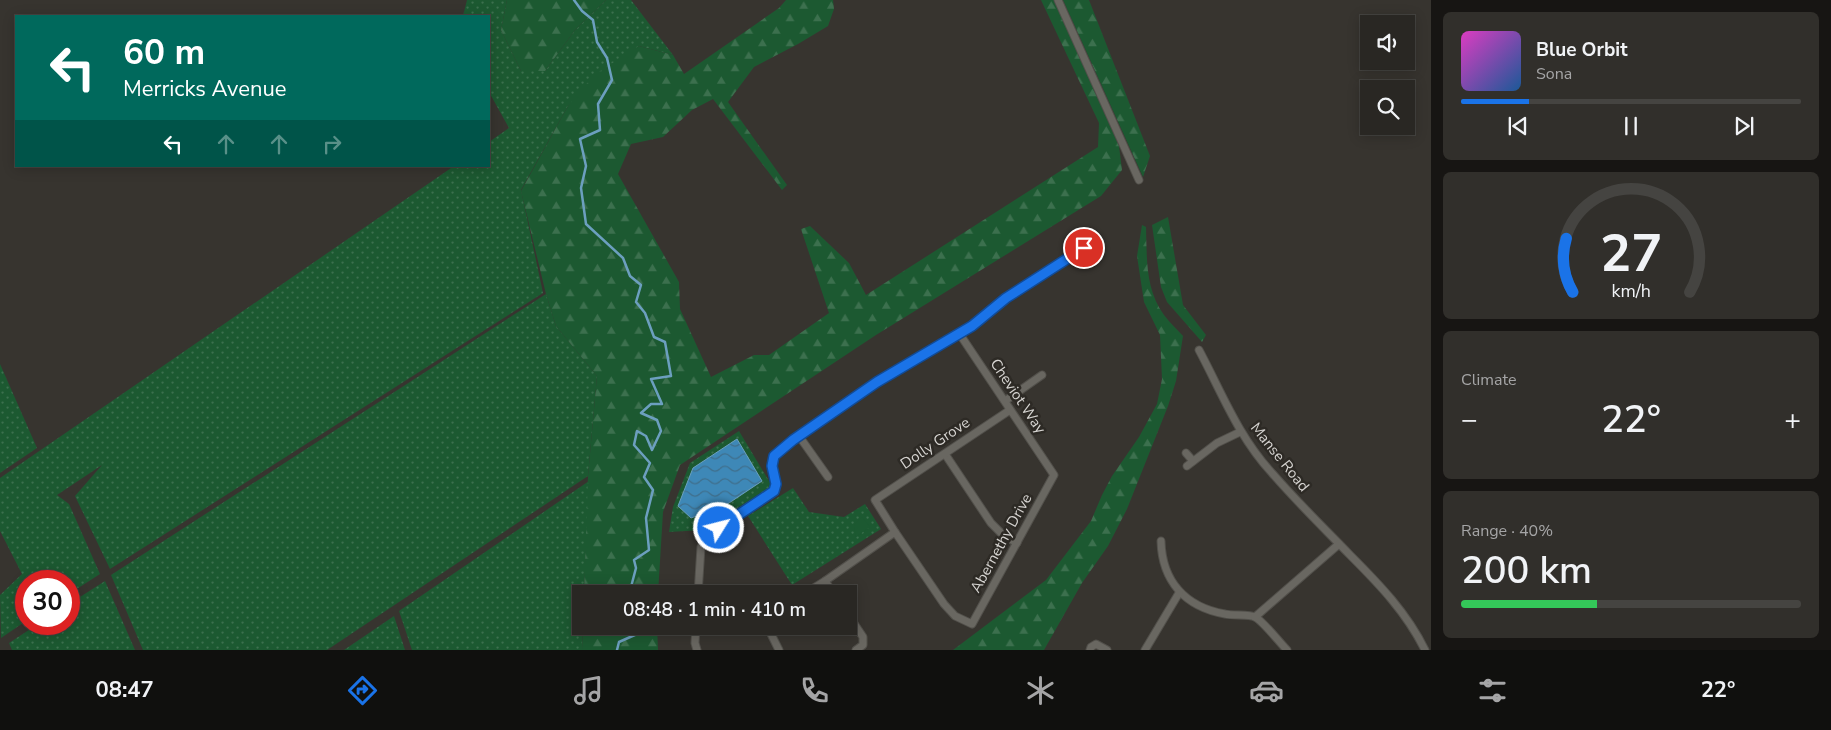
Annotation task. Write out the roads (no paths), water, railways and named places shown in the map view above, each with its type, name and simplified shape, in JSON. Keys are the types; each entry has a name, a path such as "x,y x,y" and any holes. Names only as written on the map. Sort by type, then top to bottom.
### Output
{"street":[{"path":"1058,0 1139,180"},
{"path":"699,585 703,542 731,519 774,491 776,484 772,466 774,456 799,436 877,382 972,326 1006,298 1084,248"},
{"name":"Cheviot Way","path":"959,333 1054,475"},
{"name":"Manse Road","path":"1199,350 1240,432 1250,447 1272,473 1386,592 1416,631 1425,650"},
{"path":"1005,401 1042,375"},
{"name":"Dolly Grove","path":"895,532 875,500 1010,410"},
{"path":"1186,453 1190,464 1218,443 1240,432"},
{"path":"799,436 828,477"},
{"path":"945,454 991,523 1003,535 1017,543"},
{"name":"Abernethy Drive","path":"895,532 944,604 955,616 972,624 1054,475"},
{"path":"818,585 895,532"},
{"path":"1161,541 1162,557 1168,576 1180,593 1197,605 1218,613 1255,617 1287,650"},
{"path":"1255,617 1340,544"},
{"path":"825,580 828,585"},
{"path":"1145,650 1180,593"},
{"path":"856,650 863,645 863,637 857,628"},
{"path":"696,635 697,650"},
{"path":"772,635 779,650"},
{"path":"1090,650 1096,644 1107,650"}],"water":[{"path":"737,439 762,481 723,507 691,518 678,506 693,468"}],"waterway":[{"path":"574,0 582,11 593,20 597,42 607,58 612,80 598,104 600,130 580,139 586,166 581,188 586,224 623,258 630,276 641,285 636,302 645,313 654,337 665,342 671,376 651,379 662,404 651,404 641,413 657,420 661,431 652,450 646,436 637,431 634,445 650,463 644,477 653,490 646,518 649,550 634,560 636,568 632,585"},
{"path":"617,650 619,642 635,635"}]}
